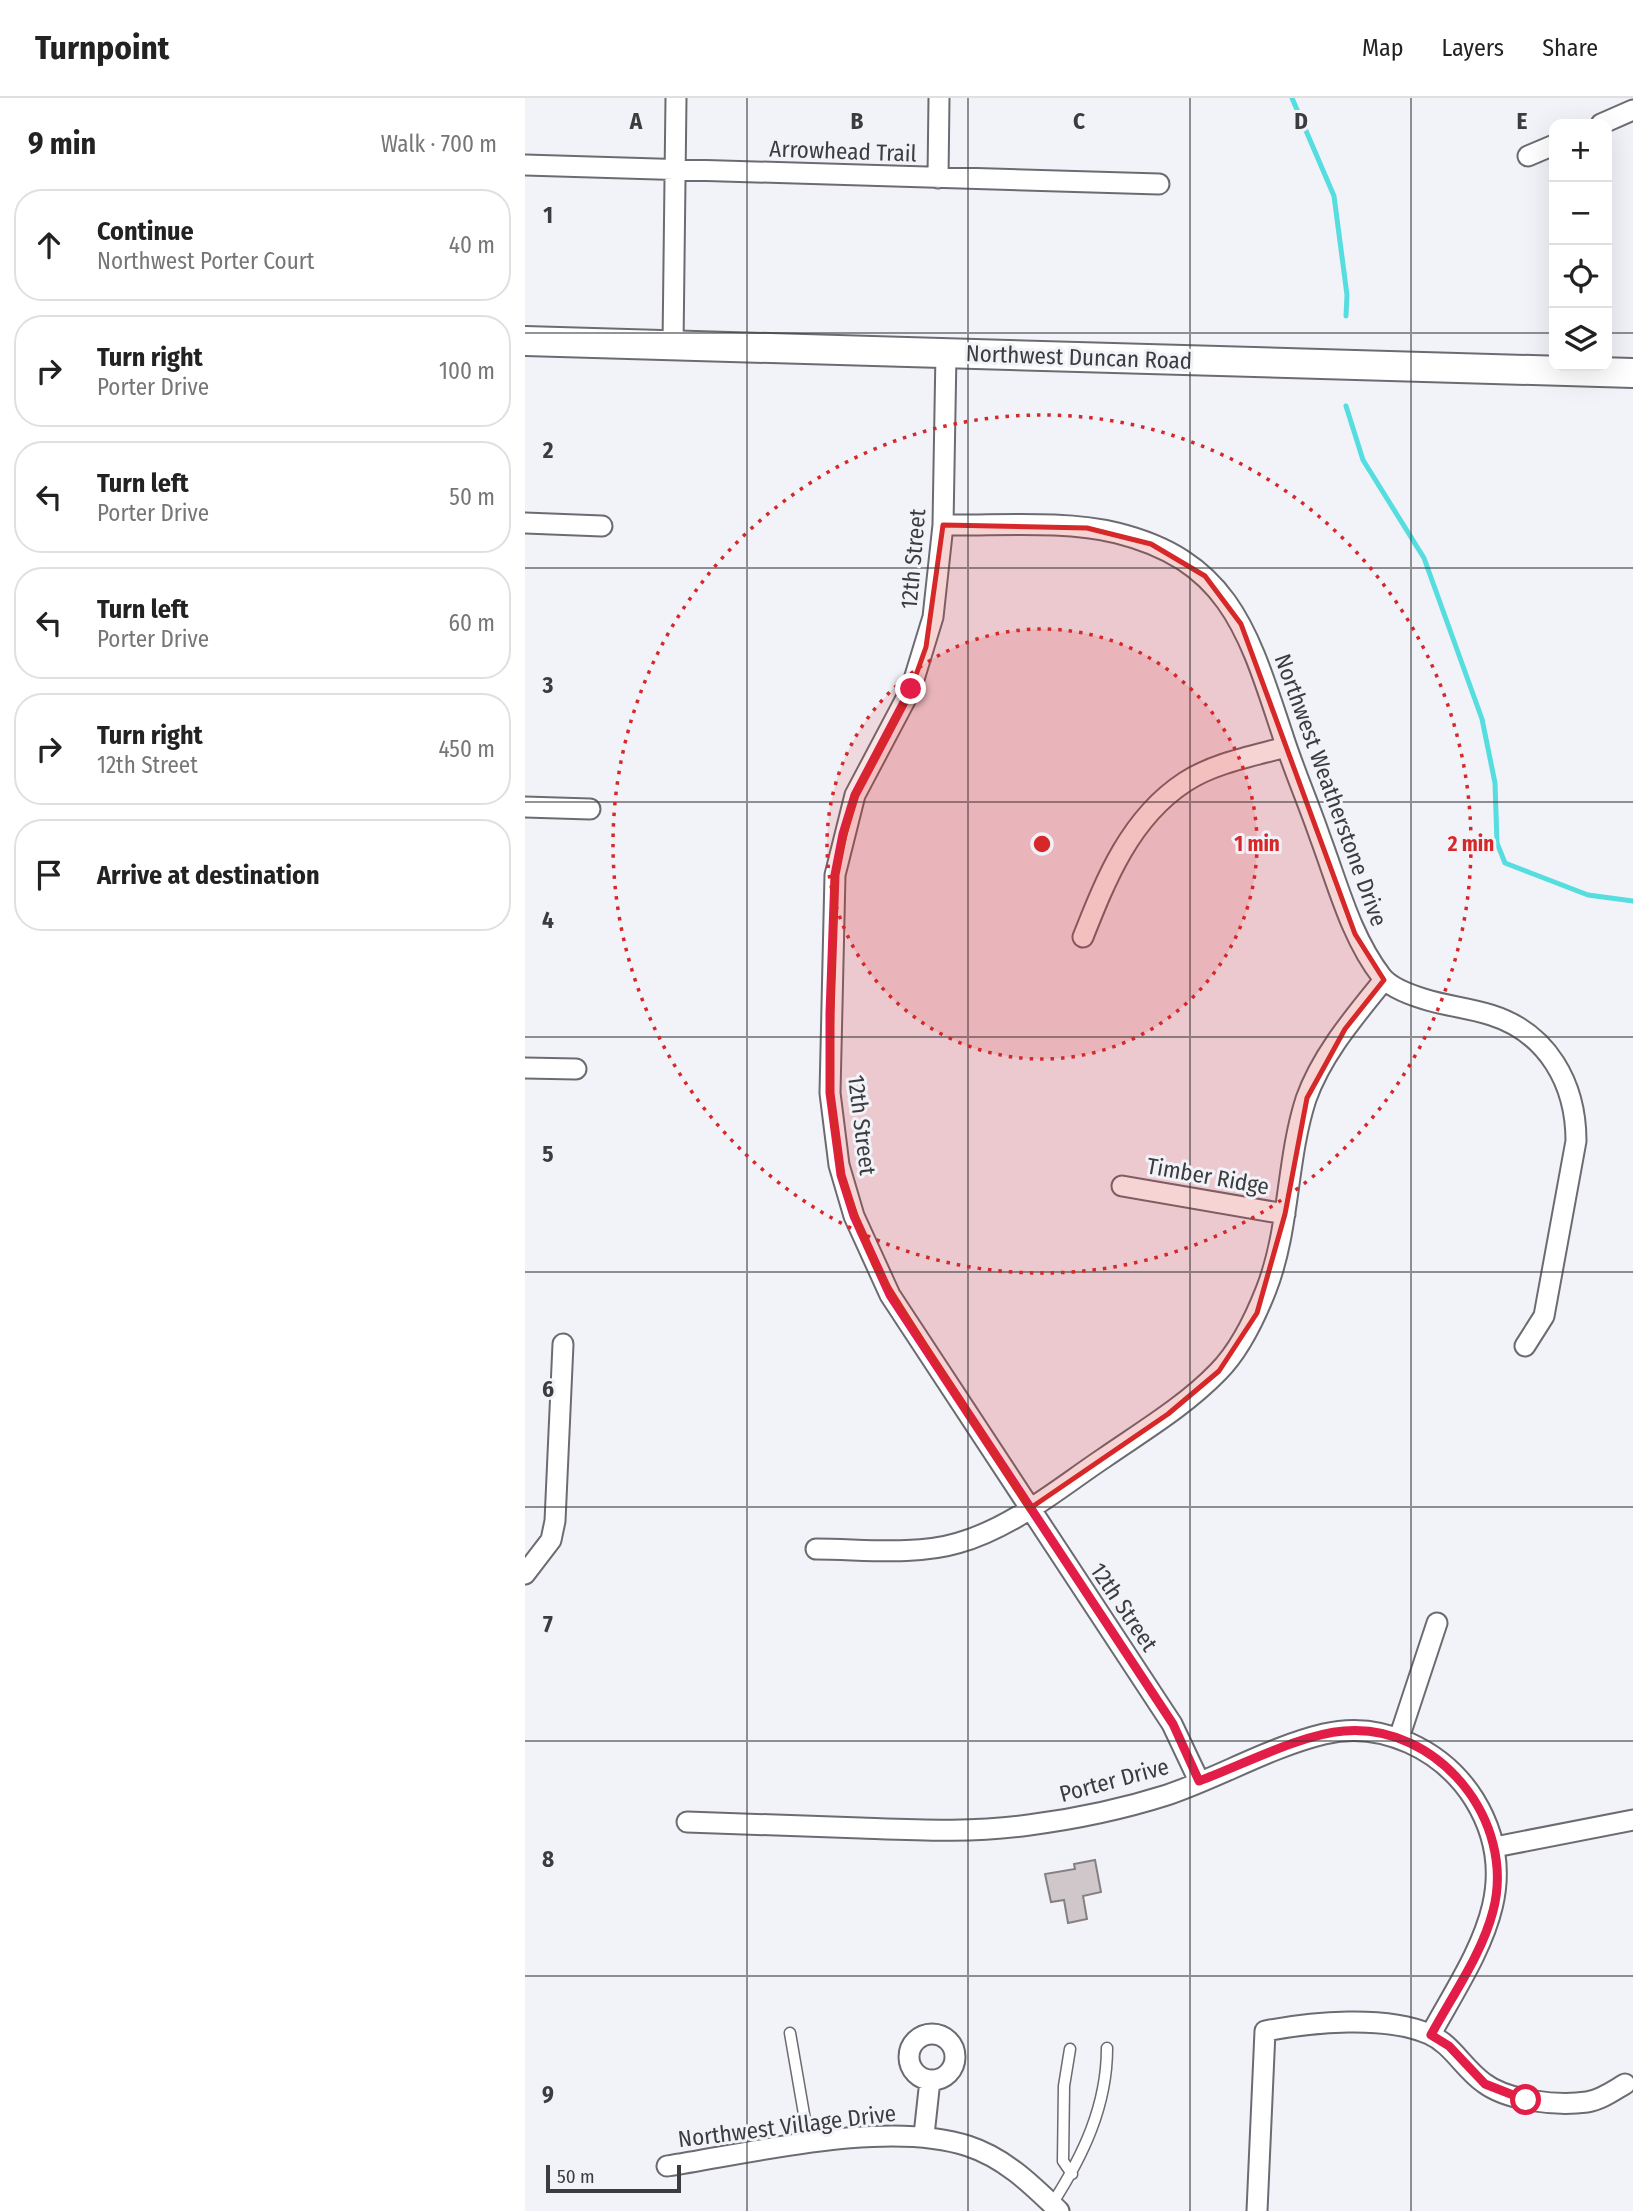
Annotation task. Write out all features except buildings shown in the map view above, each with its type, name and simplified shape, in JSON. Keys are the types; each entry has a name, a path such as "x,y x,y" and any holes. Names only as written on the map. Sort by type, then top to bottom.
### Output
{"street":[{"path":"673,345 673,171 676,98"},
{"path":"938,178 939,98"},
{"path":"1612,119 1633,110"},
{"path":"1528,156 1549,147"},
{"name":"Arrowhead Trail","path":"525,165 1159,184"},
{"name":"Northwest Duncan Road","path":"525,341 1633,373"},
{"name":"12th Street","path":"946,354 943,525 939,579 926,648 911,689 855,795 835,875 830,1093 841,1175 874,1264 890,1295 1173,1724 1199,1781"},
{"path":"525,523 603,526"},
{"name":"Northwest Weatherstone Drive","path":"943,525 1087,528 1116,533 1178,556 1224,596 1257,658 1286,747 1355,934 1384,980"},
{"path":"1083,937 1119,856 1137,825 1158,802 1186,781 1229,763 1286,747"},
{"path":"525,807 590,810"},
{"path":"816,1549 937,1548 978,1536 1029,1509 1168,1414 1219,1371 1257,1312 1277,1257 1295,1147 1307,1098 1337,1040 1384,980 1410,995 1491,1015 1519,1026 1558,1066 1569,1088 1576,1115 1576,1141 1544,1316 1525,1346"},
{"path":"525,1068 576,1069"},
{"name":"Timber Ridge","path":"1122,1186 1285,1214"},
{"path":"525,1574 551,1540 555,1521 563,1344"},
{"path":"1399,1738 1437,1623"},
{"name":"Porter Drive","path":"687,1822 990,1830 1112,1809 1167,1794 1323,1734 1361,1731 1399,1738 1425,1751 1466,1787 1485,1818 1495,1847 1497,1892 1493,1912 1485,1934 1431,2035"},
{"path":"1495,1847 1633,1820"},
{"path":"1257,2211 1265,2031 1291,2026 1383,2023 1408,2026 1449,2046 1485,2084 1526,2100 1586,2102 1603,2097 1625,2084"},
{"path":"924,2136 929,2080"},
{"name":"Northwest Village Drive","path":"667,2166 875,2136 924,2136 970,2147 999,2161 1022,2176 1055,2207"}],"lane":[{"path":"790,2033 809,2144"},
{"path":"1055,2207 1098,2117 1107,2070 1107,2048"},
{"path":"1070,2049 1064,2086 1063,2161 1072,2174"}],"highlighted area":[{"path":"943,525 1087,528 1151,544 1205,576 1241,624 1355,934 1384,980 1345,1029 1307,1098 1285,1214 1257,1313 1219,1371 1168,1414 1029,1509 874,1264 841,1175 830,1093 835,875 855,795 911,689 926,647"}],"waterway":[{"path":"1292,98 1334,196 1347,295 1346,316"},
{"path":"1346,406 1363,460 1424,558 1482,719 1495,783 1497,843 1505,863 1588,895 1633,901"}],"route":[{"path":"911,689 855,795 843,834 835,875 830,1093 841,1175 874,1264 890,1295 1029,1509 1173,1724 1199,1781 1323,1734 1361,1731 1399,1738 1425,1751 1466,1787 1485,1818 1495,1847 1497,1892 1485,1934 1431,2035 1449,2046 1485,2084 1503,2094 1526,2100"}]}
